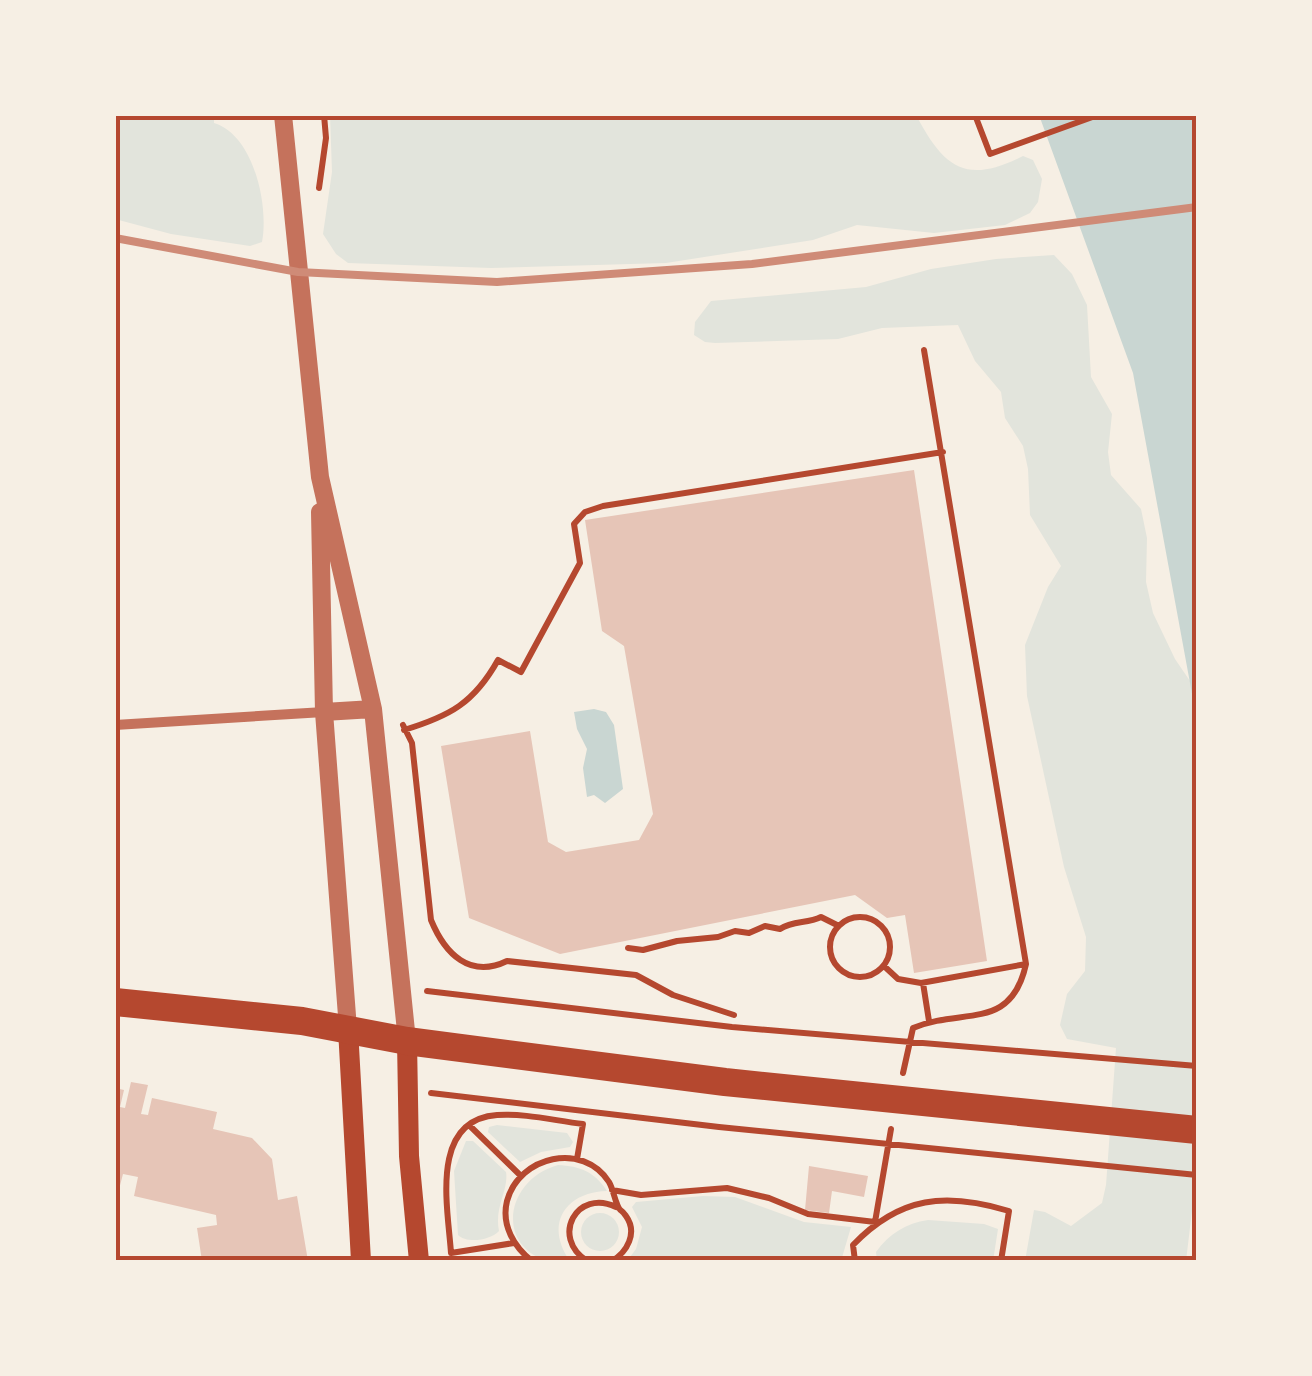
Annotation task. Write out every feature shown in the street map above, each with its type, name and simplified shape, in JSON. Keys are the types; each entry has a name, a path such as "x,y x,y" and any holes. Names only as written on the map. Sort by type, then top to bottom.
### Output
{"highway":[{"path":"115,1002 302,1021 407,1041 725,1082 1197,1130"}],"main road":[{"path":"348,1029 361,1261"},
{"path":"407,1041 408,1156 418,1261"}],"street":[{"path":"283,115 320,477 324,712 348,1029"},
{"path":"320,477 373,709 407,1041"},
{"path":"115,725 373,709"}],"path":[{"path":"976,115 990,154 1098,115"},
{"path":"901,1085 913,1028 929,1021 998,1010 1014,998 1026,964 924,350"},
{"path":"404,730 463,705 478,692 498,660 521,672 580,563 574,524 585,512 943,452"},
{"path":"401,717 412,743 431,920 439,940 455,956 474,967 491,969 508,961 636,975 673,995 734,1015"},
{"path":"628,948 643,950 678,940 693,942 735,931 749,933 765,926 780,929 821,917 839,926"},
{"path":"862,917 879,923 890,940 884,966 864,977 844,973 836,966 830,946 839,926 862,917"},
{"path":"884,966 898,979 923,983 1026,964"},
{"path":"923,983 929,1021"},
{"path":"402,988 732,1027 1197,1066"},
{"path":"408,1091 1197,1175"},
{"path":"514,1243 451,1253 445,1174 450,1149 482,1116 502,1114 583,1124 578,1159"},
{"path":"875,1222 893,1123"},
{"path":"470,1126 520,1176"},
{"path":"532,1261 514,1243 506,1221 506,1204 520,1176 539,1162 558,1157 578,1159 595,1168 626,1216 631,1235 623,1254 612,1261"},
{"path":"612,1190 641,1195 727,1188 769,1198 808,1214 875,1222"},
{"path":"855,1261 853,1245 875,1222 916,1202 954,1200 1009,1211 1002,1261"},
{"path":"588,1261 571,1245 569,1235 574,1216 590,1203 617,1207"}],"shaded area":[{"path":"115,115 214,115 214,123 239,142 256,173 263,210 262,242 250,246 171,234 115,219"},
{"path":"330,115 916,115 937,148 959,166 986,169 1023,156 1033,160 1042,179 1038,202 1030,213 1005,225 934,233 857,225 813,240 666,263 491,268 348,263 336,254 323,234 332,172"},
{"path":"1039,115 1197,115 1197,721 1133,373"},
{"path":"1054,255 1072,274 1087,305 1091,377 1112,414 1108,452 1111,475 1141,509 1147,538 1146,582 1153,613 1190,681 1197,721 1197,1049 1192,1059 1197,1065 1197,1169 1186,1261 1025,1261 1034,1210 1071,1226 1102,1203 1116,1048 1067,1039 1060,1025 1067,994 1085,971 1086,937 1064,867 1027,696 1025,645 1048,587 1061,566 1030,515 1023,446 1005,418 1001,392 975,361 958,325 882,328 838,339 715,343 694,335 695,322 711,301 866,287 931,269"},
{"path":"574,712 606,712 614,725 623,789 605,803 594,795 587,797 583,768 587,749"},
{"path":"489,1127 567,1133 573,1142 570,1147 541,1152 520,1162 488,1132"},
{"path":"466,1141 473,1141 506,1172 499,1231 479,1240 458,1235 454,1171"},
{"path":"558,1165 586,1171 607,1191 580,1197 563,1213 559,1235 570,1261 545,1260 529,1252 514,1226 518,1197 527,1183"},
{"path":"735,1197 804,1222 851,1227 841,1261 627,1261 636,1249 642,1227 632,1207 636,1202"},
{"path":"600,1213 613,1219 619,1232 613,1245 600,1251 587,1245 581,1232 587,1219"},
{"path":"928,1220 984,1224 998,1229 993,1261 877,1261 876,1252 892,1235"}],"building":[{"path":"914,470 987,961 914,973 905,915 887,918 855,895 560,954 469,918 441,746 530,731 548,842 566,852 639,840 653,814 624,646 602,631 585,520"},
{"path":"131,1082 148,1085 141,1114 148,1115 152,1098 217,1112 213,1129 252,1138 272,1159 278,1200 297,1196 308,1261 202,1261 197,1228 217,1225 216,1215 134,1196 138,1177 123,1174 115,1193 115,1088 124,1090 120,1107 125,1108"},
{"path":"809,1166 868,1176 864,1197 832,1191 829,1213 805,1210"}],"railway":[{"path":"115,238 298,272 497,282 752,264 1197,207"}]}
